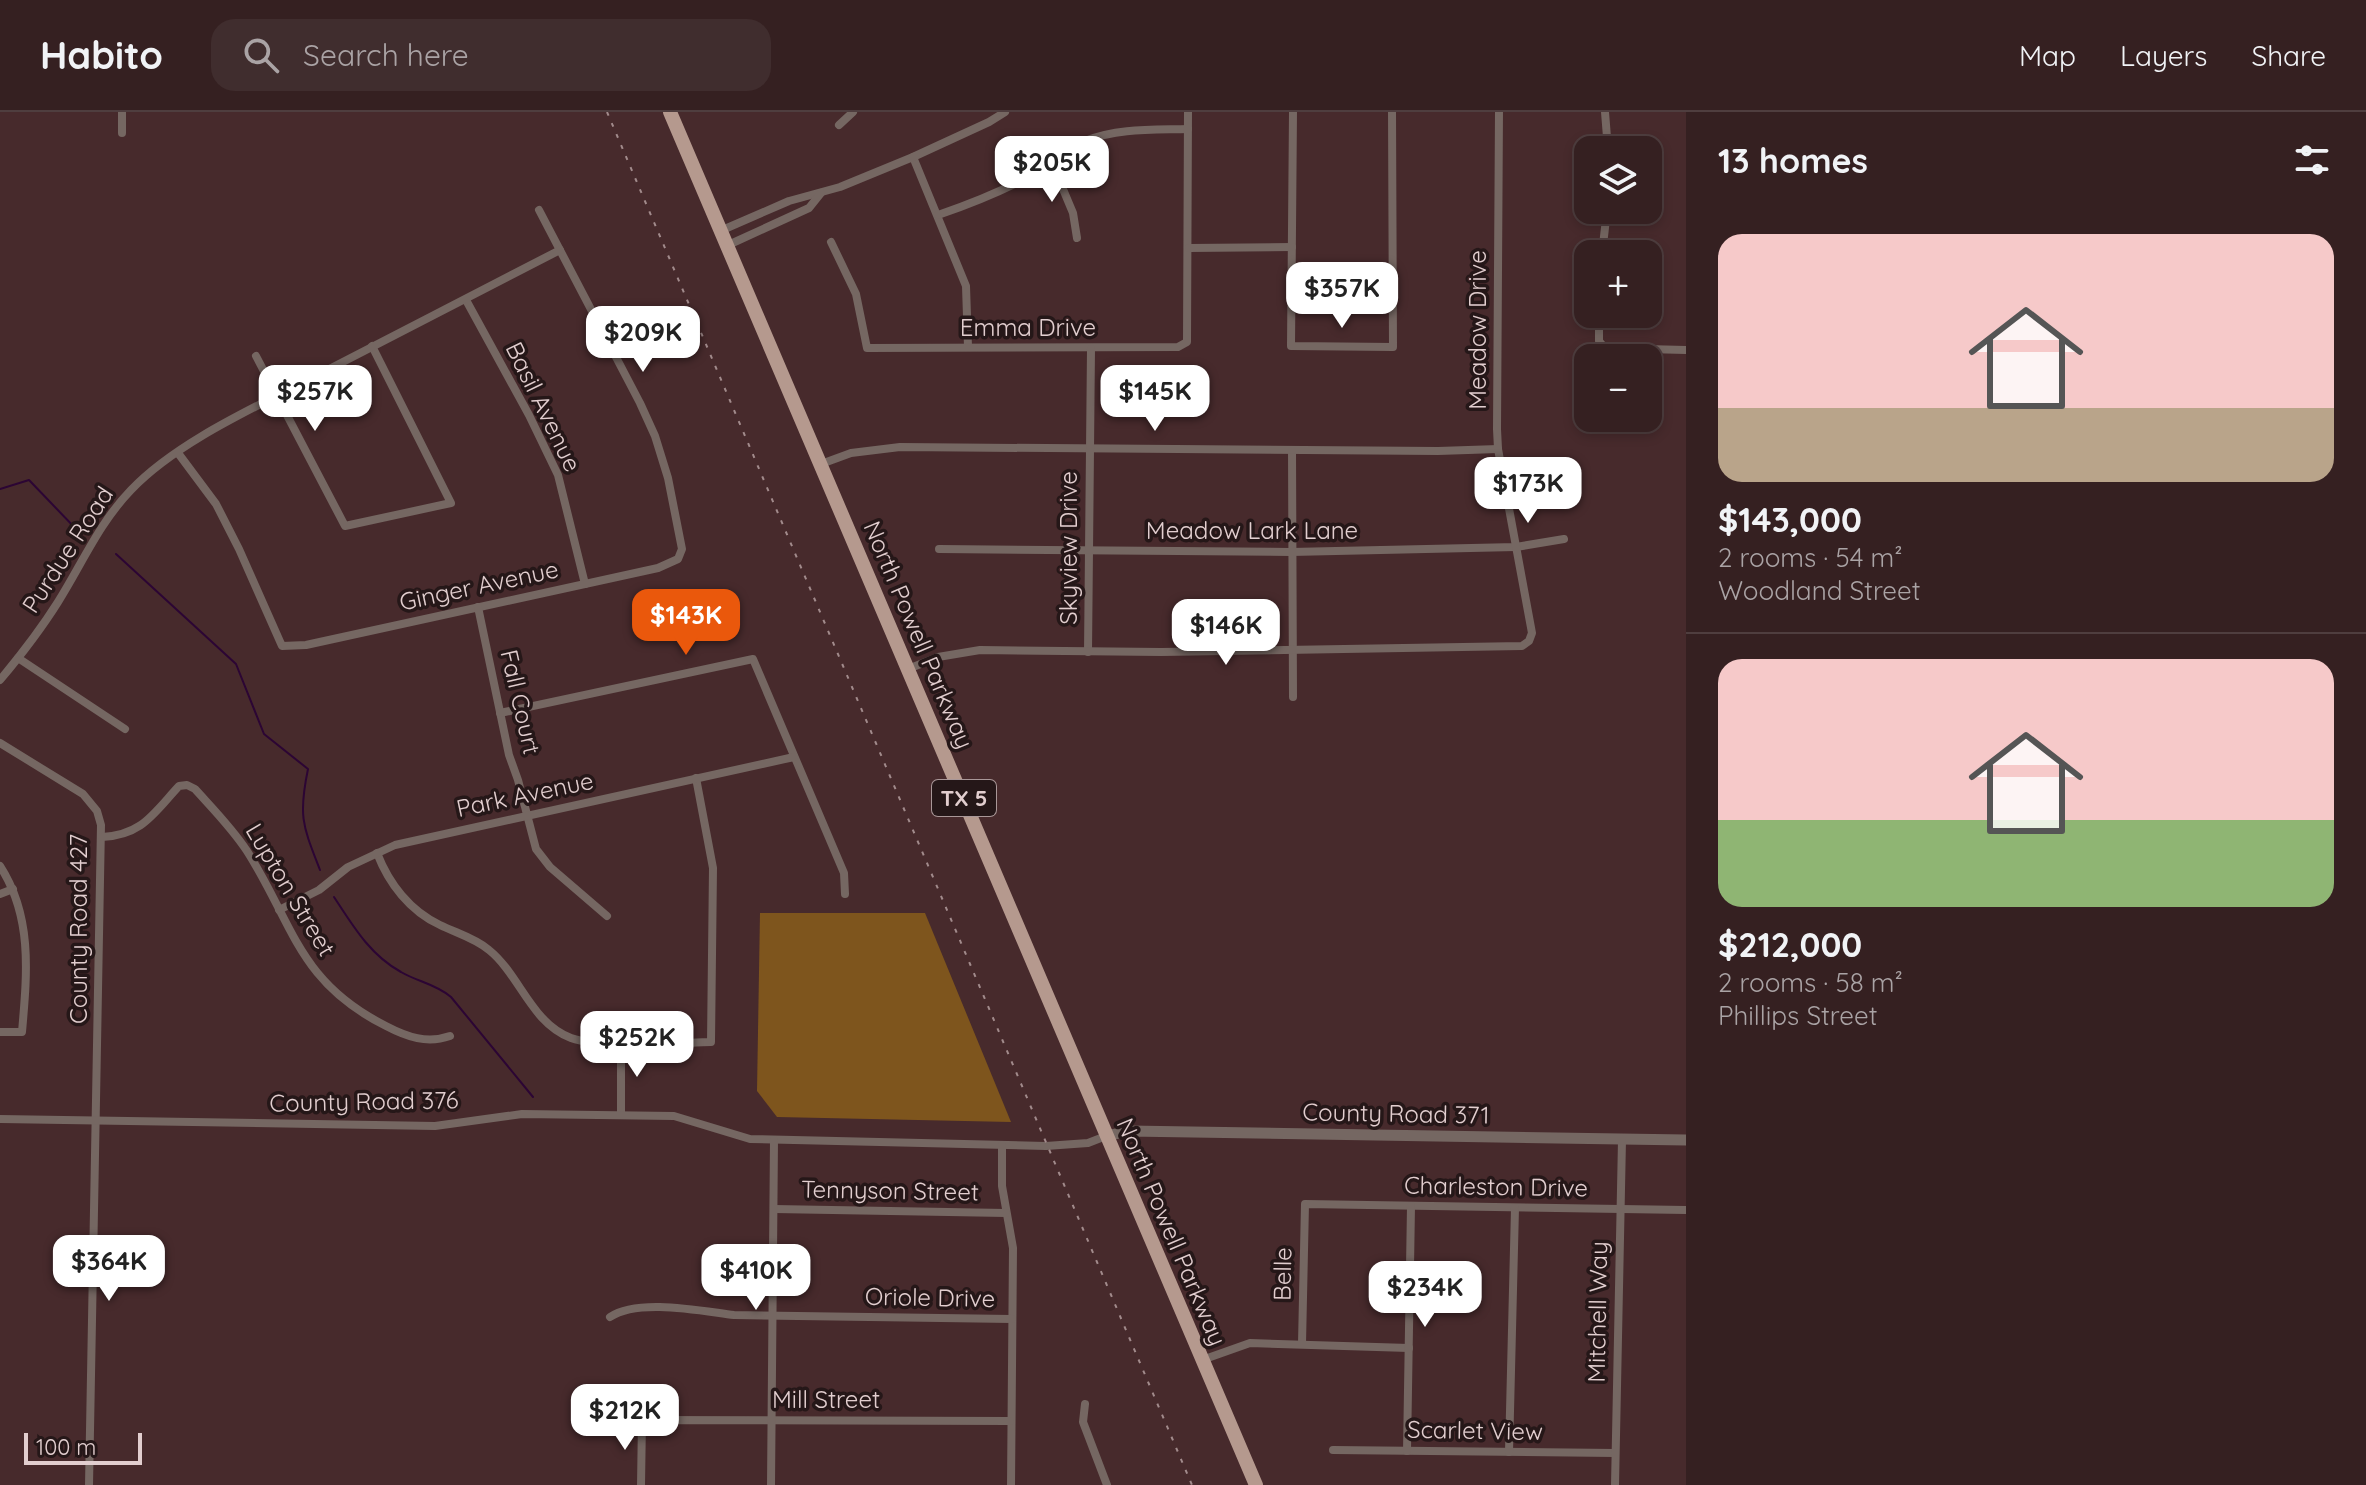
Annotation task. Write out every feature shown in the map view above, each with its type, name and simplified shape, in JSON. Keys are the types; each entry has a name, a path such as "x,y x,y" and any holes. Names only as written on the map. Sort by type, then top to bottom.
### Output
{"main road":[{"name":"North Powell Parkway","path":"670,112 1056,1010 1106,1136 1256,1485"}],"street":[{"path":"122,112 122,133"},
{"path":"839,125 853,112"},
{"path":"720,231 789,201 821,193 913,157 1005,112"},
{"path":"1188,112 1189,248 1292,247"},
{"path":"1293,112 1291,346 1393,347 1392,112"},
{"name":"Meadow Drive","path":"1293,650 1522,646 1529,641 1532,633 1498,449 1499,112"},
{"path":"1605,112 1607,136"},
{"path":"938,215 977,202 1052,163 1081,142 1128,130 1188,129"},
{"path":"913,157 966,286 968,347"},
{"path":"1052,163 1073,213 1077,238"},
{"path":"726,246 809,208 821,193"},
{"path":"539,210 560,250"},
{"name":"Emma Drive","path":"831,242 856,294 867,348 1178,347 1187,342 1189,248"},
{"name":"Purdue Road","path":"0,680 60,600 91,542 112,511 134,487 178,453 277,395 560,250"},
{"name":"Ginger Avenue","path":"178,453 216,504 282,646 306,645 674,562 681,554 681,543 671,491 655,436 560,250"},
{"name":"Basil Avenue","path":"466,300 558,475 585,584"},
{"path":"1600,328 1601,347 1686,350"},
{"path":"256,356 345,526 451,503 372,346"},
{"name":"Skyview Drive","path":"1088,652 1091,349"},
{"path":"821,464 873,448 1498,449"},
{"path":"1292,450 1293,697"},
{"name":"Meadow Lark Lane","path":"939,549 1291,552 1516,547 1564,539"},
{"name":"Fall Court","path":"478,607 509,755 536,849 541,858 607,916"},
{"path":"908,669 958,652 1293,650"},
{"path":"18,658 125,729"},
{"path":"500,713 753,659 844,873 845,894"},
{"name":"County Road 427","path":"0,743 83,794 97,811 102,837 89,1485"},
{"name":"Park Avenue","path":"279,910 319,890 348,867 414,840 794,757"},
{"path":"377,853 393,885 416,910 490,950 536,1010 557,1031 582,1041 711,1042 713,876 696,778"},
{"name":"Lupton Street","path":"102,837 119,837 136,830 179,786 187,785 195,789 232,830 247,852 311,968 340,997 376,1021 415,1038 431,1041 450,1036"},
{"path":"0,866 13,889 22,919 27,954 22,1032 0,1032"},
{"path":"0,894 13,889"},
{"path":"621,1043 621,1115"},
{"name":"County Road 376","path":"0,1119 423,1126 522,1114 621,1115 674,1116 750,1139 1002,1145 1088,1143 1106,1136"},
{"name":"County Road 371","path":"1106,1136 1129,1131 1686,1140"},
{"path":"771,1485 774,1140"},
{"name":"Mitchell Way","path":"1615,1485 1622,1140"},
{"path":"1002,1145 1002,1186 1013,1248 1011,1485"},
{"name":"Charleston Drive","path":"1305,1204 1686,1210"},
{"name":"Belle","path":"1302,1344 1305,1204"},
{"path":"1407,1451 1411,1206"},
{"path":"1509,1452 1515,1208"},
{"name":"Tennyson Street","path":"774,1209 1006,1213"},
{"name":"Oriole Drive","path":"610,1317 634,1308 772,1315 1012,1319"},
{"path":"1202,1361 1250,1343 1409,1348"},
{"path":"1085,1404 1083,1422 1107,1485"},
{"name":"Mill Street","path":"641,1485 642,1420 1010,1421"},
{"name":"Scarlet View","path":"1333,1450 1615,1453"}],"shaded area":[{"path":"760,913 925,913 1011,1122 777,1117 757,1091"}],"waterway":[{"path":"0,489 29,480 77,530"},
{"path":"116,554 236,664 264,734 308,769 303,799 304,821 320,870"},
{"path":"334,897 363,939 380,957 401,972 451,997 533,1097"}],"railway":[{"path":"607,112 1192,1485"}]}
